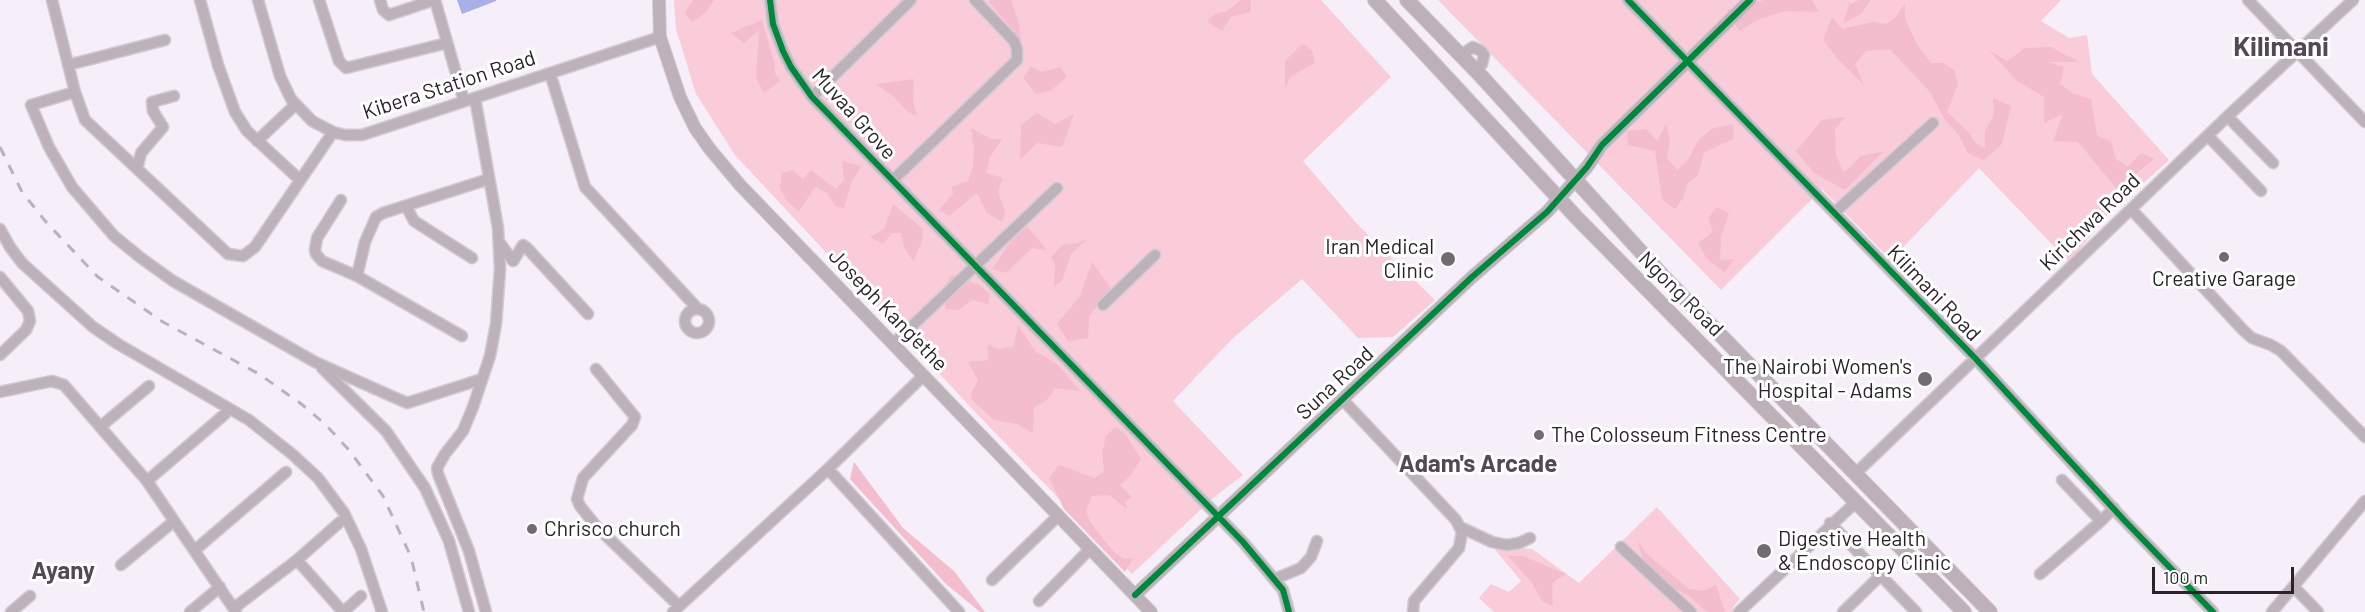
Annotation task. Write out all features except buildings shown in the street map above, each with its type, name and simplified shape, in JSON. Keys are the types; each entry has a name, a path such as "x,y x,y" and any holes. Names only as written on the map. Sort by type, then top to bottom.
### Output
{"main road":[{"name":"Ngong Road","path":"1375,0 1630,273 1964,612"},
{"name":"Ngong Road","path":"1407,0 1476,70 1661,274 1990,612"}],"street":[{"path":"52,0 75,92 90,126 228,254 243,256 255,247 333,132"},
{"path":"200,0 218,65 235,112 247,132 300,180"},
{"name":"Kibera Station Road","path":"258,0 280,76 295,105 312,122 345,135 362,135 660,37"},
{"path":"319,0 339,61 346,68 447,43"},
{"path":"380,0 383,10 389,15 435,0 447,43 470,99 496,212 499,242 496,324 490,356 463,431 437,468 469,551 486,612"},
{"name":"Joseph Kang'ethe","path":"659,0 660,37 680,97 695,128 709,148 741,185 1151,612"},
{"name":"Muvaa Grove","path":"770,0 774,24 791,67 812,97 892,180 1017,60 1014,41 975,0"},
{"path":"812,97 911,0"},
{"name":"Kilimani Road","path":"1628,0 1975,358 2213,612"},
{"name":"Suna Road","path":"1135,595 1472,277 1547,212 1575,181 1602,145 1750,0"},
{"path":"2248,0 2365,122"},
{"name":"Kirichwa Road","path":"1855,474 2353,0"},
{"path":"68,65 165,40"},
{"path":"550,73 585,187 698,309"},
{"path":"75,92 31,105 59,166 72,187 114,236 173,281 315,362 407,403 482,379"},
{"path":"137,169 141,153 163,127 153,111 152,102 174,96"},
{"path":"258,141 295,105"},
{"path":"2228,117 2272,163"},
{"path":"1834,213 1933,123"},
{"path":"2208,136 2261,191"},
{"path":"357,276 373,222 383,213 489,179"},
{"path":"892,180 1218,517 1275,579 1287,600 1289,612"},
{"path":"893,344 1058,188"},
{"path":"341,200 317,238 315,250 322,261 357,276 462,336"},
{"path":"406,206 414,220 472,258"},
{"path":"2131,209 2243,330 2252,338 2281,351 2365,437"},
{"path":"0,229 9,247 22,263 93,327 118,344 249,420 318,478 344,513 364,558 382,612"},
{"path":"499,242 513,261 523,245 527,248 588,314"},
{"path":"1103,305 1155,255"},
{"path":"0,276 28,311 30,321 26,330 0,354"},
{"path":"315,362 345,388 387,431 425,488 449,541 469,612"},
{"path":"596,369 633,412 634,420 622,437 584,478 577,499 597,527 676,609 828,469 923,376"},
{"path":"0,392 45,381 58,382 147,481 235,610 340,522"},
{"path":"100,427 149,386"},
{"path":"1342,399 1460,527 1499,544 1518,543 1530,538"},
{"path":"147,481 225,414"},
{"path":"828,469 959,612"},
{"path":"195,550 286,472"},
{"path":"2062,480 2101,521"},
{"path":"2272,612 2365,501"},
{"path":"1740,612 1830,523 1856,502"},
{"path":"2040,574 2114,508"},
{"path":"992,580 1058,516"},
{"path":"121,565 173,522"},
{"path":"1830,523 1916,612"},
{"path":"1413,612 1414,601 1459,548 1462,537 1460,527"},
{"path":"1275,579 1300,568 1311,557 1317,541"},
{"path":"1621,547 1691,612"},
{"path":"1039,602 1089,550"},
{"path":"297,560 343,612 361,596"},
{"path":"1843,612 1881,576"},
{"path":"190,612 220,587"},
{"path":"2294,587 2318,612"},
{"path":"10,612 30,596"}],"shaded area":[{"path":"674,0 1321,0 1391,77 1303,161 1358,225 1435,300 1393,337 1358,338 1302,279 1232,339 1173,401 1243,475 1214,497 1132,574 977,414 735,155 696,94 676,29"},
{"path":"693,0 714,0 706,12 692,22 685,13"},
{"path":"990,0 1011,0 1019,24 1021,40 989,2"},
{"path":"1242,0 1251,0 1250,12 1231,17 1222,31 1207,21 1215,14 1227,11"},
{"path":"1438,0 2061,0 2041,21 2069,38 2087,35 2092,74 2169,160 2108,215 2069,262 1979,168 1891,260 1822,189 1721,290"},
{"path":"1764,0 1812,0 1819,12 1786,11 1759,19 1739,31 1727,10"},
{"path":"1859,0 1870,0 1862,13 1843,24 1849,5"},
{"path":"1905,3 1905,19 1917,44 1931,63 1943,63 1954,70 1958,84 1947,112 1969,133 1976,144 1985,148 1985,131 1994,114 1993,98 2011,106 2002,144 1984,160 1968,153 1959,135 1945,120 1930,92 1890,49 1866,51 1855,64 1864,85 1823,40 1832,17 1842,29 1873,22 1886,24 1896,17"},
{"path":"762,20 774,61 775,73 780,81 764,93 756,78 759,30 744,43 731,33"},
{"path":"1302,44 1312,50 1315,63 1290,77 1285,89 1285,61"},
{"path":"2051,47 2079,62 2048,62 2064,67 2060,84 2074,94 2091,99 2097,135 2111,142 2116,159 2128,167 2141,153 2154,159 2117,189 2078,142 2053,141 2063,114 2044,123 2044,97 2017,81 1989,50 2007,61 2025,48"},
{"path":"1031,66 1042,72 1060,67 1067,77 1050,91 1036,94 1023,78"},
{"path":"914,79 913,100 917,116 908,112 894,97 876,84"},
{"path":"1037,113 1055,124 1074,114 1062,147 1037,143 1020,160 1021,125"},
{"path":"1845,117 1835,129 1836,155 1844,173 1861,156 1884,151 1845,190 1814,173 1796,151 1822,120"},
{"path":"1666,124 1670,140 1667,158 1677,170 1688,160 1699,139 1714,128 1733,124 1734,139 1704,152 1698,175 1688,183 1683,198 1675,209 1662,199 1655,151 1628,145 1627,131 1646,129 1657,141"},
{"path":"971,128 991,139 1002,139 990,157 986,173 1003,178 998,192 1005,211 1002,222 987,213 977,193 949,216 939,210 953,194 952,187 968,181 973,167 974,149"},
{"path":"842,161 861,166 851,183 844,208 835,206 827,193 815,187 799,211 787,201 780,188 782,173 792,170 803,179 811,170 836,189 844,180"},
{"path":"893,204 923,229 922,241 913,261 904,247 901,233 892,233 883,244 870,237 884,229"},
{"path":"1717,207 1729,213 1721,236 1720,260 1734,259 1725,272 1707,259 1698,243 1713,232 1708,218"},
{"path":"1027,226 1047,250 1032,248 1006,273 992,269 1009,244"},
{"path":"1087,239 1071,254 1062,281 1054,286 1055,265 1051,257 1062,245"},
{"path":"1092,262 1111,289 1089,316 1088,338 1068,341 1057,324 1080,296"},
{"path":"952,275 979,285 990,294 988,304 972,300 959,310 946,309 942,290"},
{"path":"1018,326 1035,351 1058,365 1080,391 1055,388 1046,401 1034,407 1033,433 1017,424 994,420 971,399 978,380 968,362 988,360 988,344 998,349 1013,347"},
{"path":"1115,427 1124,432 1141,459 1129,477 1120,485 1132,497 1125,502 1127,509 1109,495 1092,496 1086,510 1090,522 1112,550 1124,559 1133,558 1125,572 1064,509 1049,478 1059,465 1094,478 1104,472 1102,453 1106,436"},
{"path":"854,462 903,528 954,571 985,612 980,612 945,583 850,479"},
{"path":"1657,507 1740,599 1733,607 1734,612 1494,612 1479,598 1491,584 1509,592 1521,581 1493,547 1532,549 1579,583"},
{"path":"1638,541 1646,553 1689,589 1703,591 1716,585 1725,612 1707,612 1689,596 1676,589 1643,561"},
{"path":"1508,556 1523,556 1566,574 1552,583 1553,606 1542,601 1532,583"}],"water":[{"path":"457,0 496,0 496,1 462,14"}],"railway":[{"path":"0,147 22,192 46,222 98,277 163,322 259,374 325,424 349,450 383,496 411,557 424,612"}],"cycle path":[{"path":"770,0 773,24 783,51 812,97 1243,542 1283,590 1289,612"},
{"path":"1628,0 1975,358 2124,520 2213,612"},
{"path":"1135,595 1472,277 1547,212 1587,167 1602,145 1750,0"}],"place":[{"name":"Creative Garage","path":"2224,257"},
{"name":"Iran Medical Clinic","path":"1448,259"},
{"name":"The Nairobi Women's Hospital - Adams","path":"1925,379"},
{"name":"The Colosseum Fitness Centre","path":"1539,435"},
{"name":"Chrisco church","path":"532,529"},
{"name":"Digestive Health & Endoscopy Clinic","path":"1764,551"}],"district":[{"name":"Kilimani","path":"2281,47"},
{"name":"Adam's Arcade","path":"1478,464"},
{"name":"Ayany","path":"63,571"}]}
